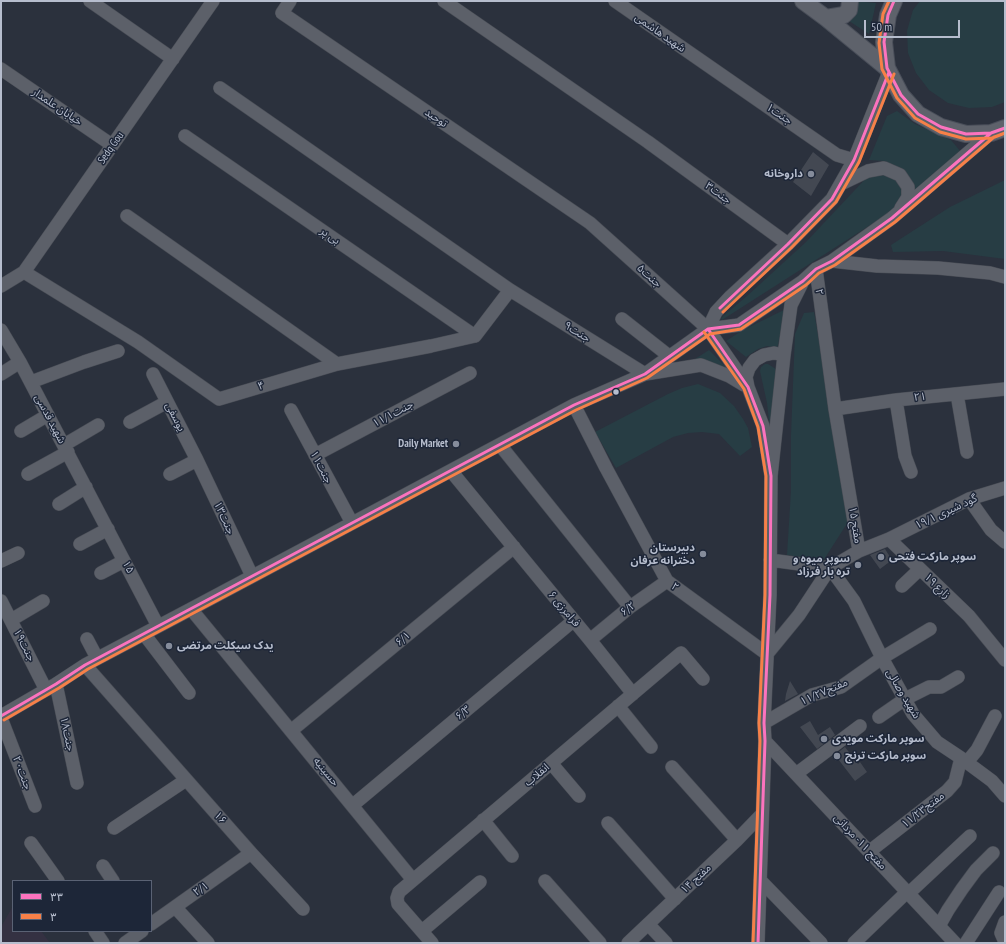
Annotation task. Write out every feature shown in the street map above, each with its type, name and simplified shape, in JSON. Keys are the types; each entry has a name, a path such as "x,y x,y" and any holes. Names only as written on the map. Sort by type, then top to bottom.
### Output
{"main road":[{"path":"803,1 826,18 888,70"},
{"path":"826,18 844,15 848,10 850,1"},
{"path":"894,1 888,15 884,42 888,70 901,95 918,114 941,127 966,134 1000,132"}],"street":[{"path":"90,1 173,59"},
{"name":"Sedq Gou","path":"1,286 24,272 213,1"},
{"name":"توحید","path":"290,1 282,13 590,223"},
{"name":"جنت۳","path":"444,1 648,142 788,244"},
{"name":"شهید هاشمی","path":"615,1 706,64"},
{"name":"جنت۱","path":"706,64 838,155 854,160"},
{"name":"خیابان علمدار","path":"1,69 112,145"},
{"path":"708,329 716,312 725,302 788,244 832,199 854,160 888,70"},
{"name":"جنت۹","path":"220,88 510,290 645,374"},
{"path":"1,717 85,665 158,626 574,405 645,374 708,329 739,325 803,281 816,269 832,261 892,218 1000,132"},
{"name":"بی پر","path":"185,136 475,336"},
{"path":"841,184 868,171 884,168 900,175 908,187 908,197 892,218"},
{"path":"127,216 337,364"},
{"name":"جنت۵","path":"590,223 708,329 748,387"},
{"path":"832,261 877,266 938,268 990,273 1005,277"},
{"name":"۲","path":"816,269 835,409"},
{"name":"۴","path":"24,272 138,342 219,399 337,364 475,336"},
{"path":"758,943 765,741 764,723 770,560 771,476 791,305 803,281"},
{"path":"475,336 510,290"},
{"path":"622,319 669,356"},
{"name":"شهید قدسی","path":"1,330 31,382 97,508"},
{"path":"31,382 118,351"},
{"path":"771,476 763,426 746,378 749,368 755,360 764,354 774,353 784,355"},
{"path":"1,374 20,362"},
{"path":"645,374 701,365 729,376 748,387"},
{"name":"جنت۱۱/۱","path":"315,455 470,373"},
{"name":"یوسفی","path":"153,374 197,460"},
{"name":"۲۱","path":"835,409 896,400 1005,389"},
{"path":"957,394 967,452"},
{"path":"896,400 905,456 911,472"},
{"path":"130,422 167,402"},
{"name":"۲","path":"574,405 667,581 767,654"},
{"name":"مفتح ۱۵","path":"767,654 800,615 830,568 859,551 835,409"},
{"name":"جنت۱۱","path":"291,410 352,523"},
{"path":"21,431 48,415"},
{"path":"28,474 98,425"},
{"path":"500,445 630,607"},
{"path":"170,474 197,460"},
{"name":"جنت۱۳","path":"197,460 252,576"},
{"name":"فرامرزی ۶","path":"451,471 633,694"},
{"path":"59,504 86,487"},
{"name":"۱۹/۱ گود شیری","path":"889,539 969,499 1005,488"},
{"path":"969,499 991,530 1005,542"},
{"name":"۱۵","path":"97,508 158,626"},
{"path":"991,530 1005,528"},
{"path":"80,544 108,529"},
{"path":"859,551 889,539"},
{"name":"۱۹ زارع","path":"889,539 969,616 1005,660"},
{"name":"۶/۱","path":"292,730 514,547"},
{"path":"1,561 18,553"},
{"path":"770,560 830,568"},
{"path":"101,572 124,561"},
{"name":"شهید وصالی","path":"830,568 854,601 882,658 913,714 937,742 992,781 1005,796"},
{"path":"902,586 920,570"},
{"name":"۶/۲","path":"590,640 630,607 667,581"},
{"name":"جنت۱۹","path":"1,600 11,620 51,687"},
{"path":"11,620 43,602"},
{"name":"حسینیه","path":"191,609 292,730 413,880"},
{"name":"۶/۳","path":"353,806 573,621"},
{"name":"مفتح۱۱/۲۷","path":"764,723 812,696 841,687 882,658 930,629"},
{"path":"144,634 189,693"},
{"path":"87,639 98,658"},
{"name":"انقلاب","path":"422,931 398,904 397,898 399,892 681,653 703,679"},
{"name":"۱۶","path":"85,665 251,853 303,908"},
{"path":"880,716 929,687 941,687 958,677"},
{"name":"جنت۱۸","path":"51,687 77,783"},
{"path":"618,706 651,747"},
{"path":"964,760 977,750 995,716"},
{"name":"جنت۲۰","path":"1,717 35,806"},
{"path":"796,774 860,726"},
{"name":"مفتح ۱۱- مردانی","path":"765,741 955,943"},
{"name":"مفتح۱۱/۲۳","path":"870,851 947,790 955,782 964,760"},
{"path":"551,763 579,796"},
{"path":"672,767 738,840"},
{"path":"114,828 186,780"},
{"name":"مفتح ۱۴","path":"628,943 738,840 762,814"},
{"path":"483,820 512,856"},
{"path":"608,823 675,899"},
{"path":"854,943 970,836"},
{"path":"31,843 57,880"},
{"name":"۲/۱","path":"152,923 251,853"},
{"path":"939,926 948,910 976,870 993,853"},
{"path":"103,866 112,880"},
{"path":"760,880 821,943"},
{"path":"545,881 600,943"},
{"path":"432,943 422,931 480,882"},
{"path":"966,943 999,892"},
{"path":"175,907 208,943"},
{"path":"1005,922 1001,933 1005,942"},
{"path":"648,924 666,943"},
{"path":"96,932 103,943"},
{"path":"125,943 141,932"}],"shaded area":[{"path":"855,1 876,3 869,34 849,21 854,15"},
{"path":"920,1 1005,1 1005,102 992,107 969,108 948,103 929,90 916,73 908,53 907,31 913,10"},
{"path":"897,111 915,124 951,140 961,152 914,192 904,172 885,161 869,160 887,116"},
{"path":"884,173 897,178 903,187 904,198 889,213 722,320 721,318 806,242 870,174"},
{"path":"1005,181 1005,259 943,251 893,252 891,245 950,207"},
{"path":"786,309 777,349 767,346 758,349 746,357 726,341 743,330"},
{"path":"814,312 842,472 848,522 823,561 787,555 791,491 791,435 795,334 804,313"},
{"path":"709,350 727,368 695,359"},
{"path":"768,364 776,369 771,439 767,403 760,371 761,367"},
{"path":"698,384 720,393 734,406 748,428 752,447 740,456 719,434 702,432 688,433 673,437 616,468 595,432 668,394 682,388"},
{"path":"12,908 12,932 42,932 50,943 1,943 1,927"}],"building":[{"name":"داروخانه","path":"813,152 829,165 811,196 793,182"},
{"name":"سوپر مارکت فتحی","path":"885,549 892,560 880,569 870,555"},
{"path":"790,681 798,694 785,701 786,694"},
{"path":"810,721 818,735 830,727 835,735 817,749 800,727"},
{"path":"845,747 858,764 860,762 867,772 855,781 838,759 836,761 832,757"}],"transit line":[{"name":"۳","path":"889,1 883,14 879,43 882,69 897,98 915,118 940,132 966,139 992,138 1005,133"},
{"name":"۳۳","path":"894,1 888,15 884,42 887,68 901,95 918,114 941,127 966,134 991,133 1005,128"},
{"name":"۳۳","path":"720,308 788,244 832,199 854,160 889,72"},
{"name":"۳","path":"723,312 791,248 836,202 859,162 894,74"},
{"name":"۳۳","path":"1,716 85,665 574,405 645,374 708,329 739,325 803,281 816,269 832,261 892,218 991,133"},
{"name":"۳","path":"4,720 88,669 576,410 647,378 710,334 741,329 806,285 819,273 835,265 895,222 994,137"},
{"name":"۳۳","path":"708,329 748,387 763,426 771,476 770,595 764,723 765,741 758,943"},
{"name":"۳","path":"704,332 744,389 758,427 766,476 765,595 759,723 760,741 753,943"}],"place":[{"name":"داروخانه","path":"811,174"},
{"name":"Daily Market","path":"456,444"},
{"name":"دبیرستان دخترانه عرفان","path":"703,554"},
{"name":"سوپر مارکت فتحی","path":"881,557"},
{"name":"سوپر میوه و تره بار فرزاد","path":"858,565"},
{"name":"یدک سیکلت مرتضی","path":"169,646"},
{"name":"سوپر مارکت مویدی","path":"824,739"},
{"name":"سوپر مارکت ترنج","path":"837,756"}]}
